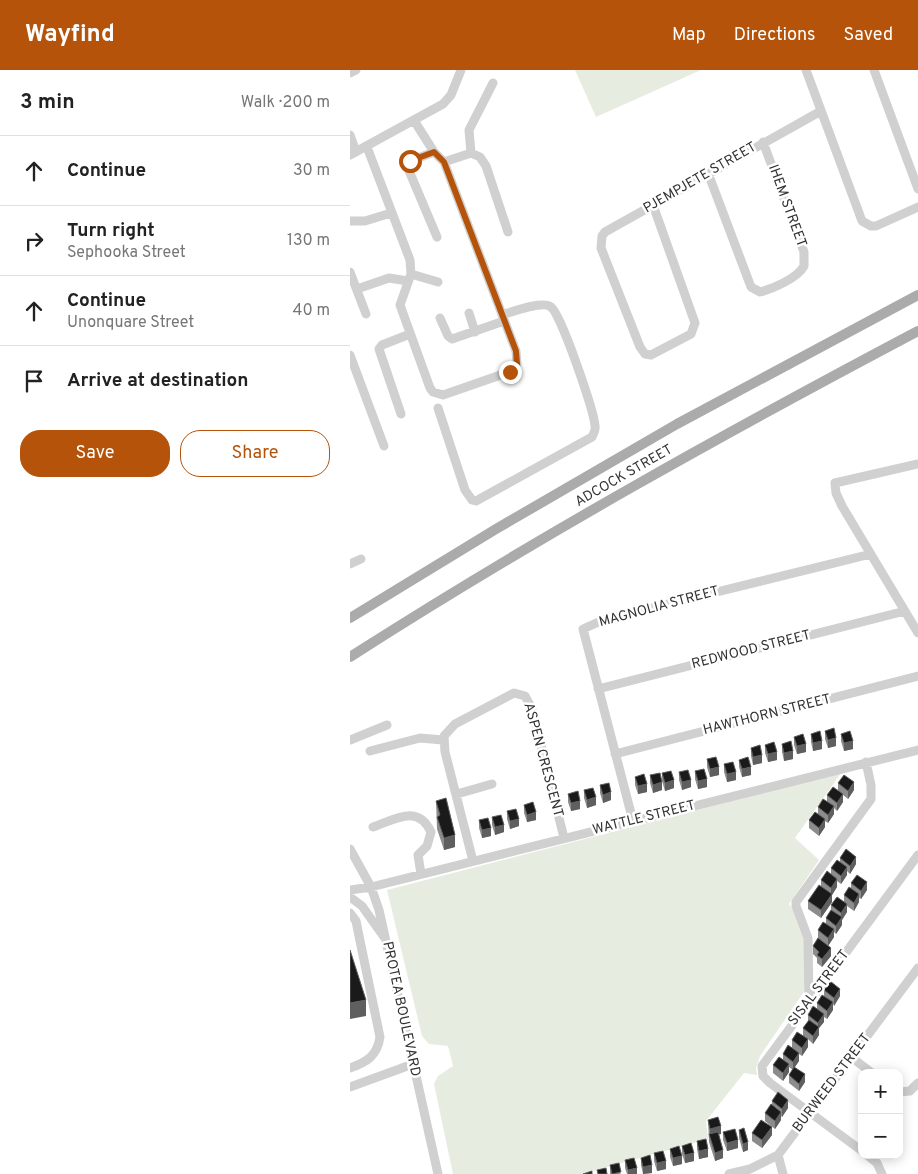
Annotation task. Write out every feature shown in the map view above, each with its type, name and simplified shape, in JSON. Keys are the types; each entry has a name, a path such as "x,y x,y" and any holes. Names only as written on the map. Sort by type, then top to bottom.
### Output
{"main road":[{"name":"ADCOCK STREET","path":"350,618 504,524 661,433 918,295"},
{"name":"ADCOCK STREET","path":"350,657 578,518 715,440 918,331"}],"street":[{"path":"350,73 356,70"},
{"path":"350,135 353,154 436,110 448,99 461,70"},
{"path":"806,70 858,215 865,224 876,226 918,207"},
{"path":"874,70 918,189"},
{"path":"471,153 469,130 493,83"},
{"name":"PJEMPJETE STREET","path":"653,205 695,323 690,334 651,355 642,351 605,258 601,243 602,236 653,205 708,173 821,111"},
{"path":"366,147 410,260 409,278 400,305 430,388 433,392 443,395 514,368 517,359 444,162 434,152 415,122"},
{"name":"IHEM STREET","path":"708,173 751,287 760,292 766,291 798,274 804,266 804,252 763,142"},
{"path":"434,152 410,161 407,166 437,237"},
{"path":"444,162 471,153"},
{"path":"471,153 484,161 508,232"},
{"path":"350,221 365,221 391,213"},
{"path":"350,272 366,314"},
{"path":"357,290 389,278 409,278 438,282"},
{"path":"438,408 465,490 472,500 476,502 592,436 595,425 591,408 561,324 553,309 546,304 538,305 503,318 476,332 450,339 440,318"},
{"path":"469,313 476,332"},
{"path":"401,414 378,349 382,345 410,334"},
{"path":"350,355 384,446"},
{"path":"918,464 835,483 838,498 918,633"},
{"name":"MAGNOLIA STREET","path":"633,821 583,629 596,623 871,554"},
{"path":"350,564 361,559"},
{"name":"REDWOOD STREET","path":"598,689 905,612"},
{"name":"HAWTHORN STREET","path":"615,754 918,676"},
{"name":"ASPEN CRESCENT","path":"444,740 445,732 449,728 504,697 514,693 525,696 532,709 564,838"},
{"path":"350,740 387,725"},
{"path":"370,751 420,738 444,740 473,861"},
{"name":"WATTLE STREET","path":"350,890 371,887 918,750"},
{"path":"809,1001 808,938 796,906 800,896 872,799 866,762"},
{"path":"456,794 492,784"},
{"path":"373,826 413,814 419,817 431,832 426,846 418,855 421,874"},
{"name":"PROTEA BOULEVARD","path":"350,849 371,887 386,941 438,1174"},
{"name":"SISAL STREET","path":"858,1148 770,1083 762,1071 764,1061 918,854"},
{"path":"350,898 366,911 386,941"},
{"path":"350,913 358,929 380,1037 378,1048 371,1058 350,1068"},
{"name":"BURWEED STREET","path":"729,1174 750,1168 778,1155 918,968"},
{"path":"851,1057 867,1069"},
{"path":"350,1087 413,1064"},
{"path":"903,1092 910,1091 918,1083"},
{"path":"778,1155 783,1174"},
{"path":"872,1159 877,1163 882,1174"}],"shaded area":[{"path":"575,70 701,70 596,117"},
{"path":"841,773 795,838 819,860 789,904 796,913 807,942 808,986 760,1056 756,1068 757,1075 744,1073 706,1121 708,1139 582,1174 453,1174 434,1084 438,1076 453,1066 448,1046 429,1044 422,1036 387,890"}],"building":[{"path":"834,728 836,738 828,740 825,731"},
{"path":"820,731 822,741 813,743 811,734"},
{"path":"850,731 853,741 844,743 841,734"},
{"path":"803,734 806,744 797,746 794,737"},
{"path":"791,741 793,751 784,753 782,744"},
{"path":"774,742 777,752 768,754 765,745"},
{"path":"760,745 762,755 753,757 751,748"},
{"path":"716,757 719,767 710,769 707,759"},
{"path":"748,757 751,767 742,769 739,760"},
{"path":"733,762 736,772 727,774 724,764"},
{"path":"704,769 707,779 698,781 695,771"},
{"path":"688,770 691,780 682,782 679,772"},
{"path":"671,771 674,780 665,783 662,773"},
{"path":"660,773 662,782 653,785 650,775"},
{"path":"644,774 647,784 638,786 635,777"},
{"path":"844,775 854,782 848,791 838,783"},
{"path":"609,783 611,792 603,795 600,785"},
{"path":"833,787 843,794 837,803 827,795"},
{"path":"593,788 596,797 587,800 584,790"},
{"path":"578,791 580,801 571,803 568,794"},
{"path":"446,798 455,835 444,838 437,817 440,815 436,801"},
{"path":"823,799 834,806 828,815 818,807"},
{"path":"533,802 536,812 527,815 524,805"},
{"path":"516,809 519,819 510,821 507,811"},
{"path":"815,812 825,819 819,828 809,820"},
{"path":"501,815 504,825 495,827 492,817"},
{"path":"488,818 491,828 482,830 479,820"},
{"path":"846,849 856,857 850,866 840,858"},
{"path":"837,860 847,867 841,876 831,868"},
{"path":"827,871 837,879 831,888 821,880"},
{"path":"857,875 867,882 861,891 851,883"},
{"path":"819,885 832,894 821,910 808,901"},
{"path":"849,887 859,894 854,903 844,895"},
{"path":"837,897 847,904 841,913 831,905"},
{"path":"831,910 842,917 836,926 826,918"},
{"path":"823,922 834,929 828,938 818,930"},
{"path":"818,938 831,948 822,959 817,955 819,952 813,946"},
{"path":"350,950 366,1000 350,1003"},
{"path":"830,981 840,989 834,998 824,990"},
{"path":"822,995 833,1002 827,1011 817,1003"},
{"path":"813,1006 824,1014 818,1023 808,1015"},
{"path":"809,1020 819,1027 813,1036 803,1028"},
{"path":"797,1032 808,1039 802,1048 792,1040"},
{"path":"788,1045 799,1053 793,1062 783,1054"},
{"path":"779,1057 789,1064 783,1073 773,1065"},
{"path":"794,1067 805,1074 799,1084 789,1075"},
{"path":"778,1092 788,1100 782,1109 772,1101"},
{"path":"771,1104 781,1112 775,1121 765,1113"},
{"path":"718,1117 721,1126 710,1129 708,1120"},
{"path":"761,1120 772,1127 762,1140 752,1133"},
{"path":"744,1128 748,1142 743,1144 739,1130"},
{"path":"735,1129 738,1140 727,1143 723,1132"},
{"path":"718,1132 723,1150 715,1153 709,1134"},
{"path":"706,1139 708,1149 699,1151 697,1141"},
{"path":"691,1143 694,1153 685,1155 682,1146"},
{"path":"679,1146 682,1156 673,1158 670,1149"},
{"path":"663,1151 666,1161 657,1163 654,1153"},
{"path":"650,1155 652,1165 643,1167 641,1158"},
{"path":"634,1158 637,1168 628,1170 625,1160"},
{"path":"619,1163 621,1172 612,1174 610,1165"},
{"path":"606,1168 607,1174 598,1174 597,1170"}],"route":[{"path":"410,161 434,152 444,162 516,351 517,364 510,372"}]}
